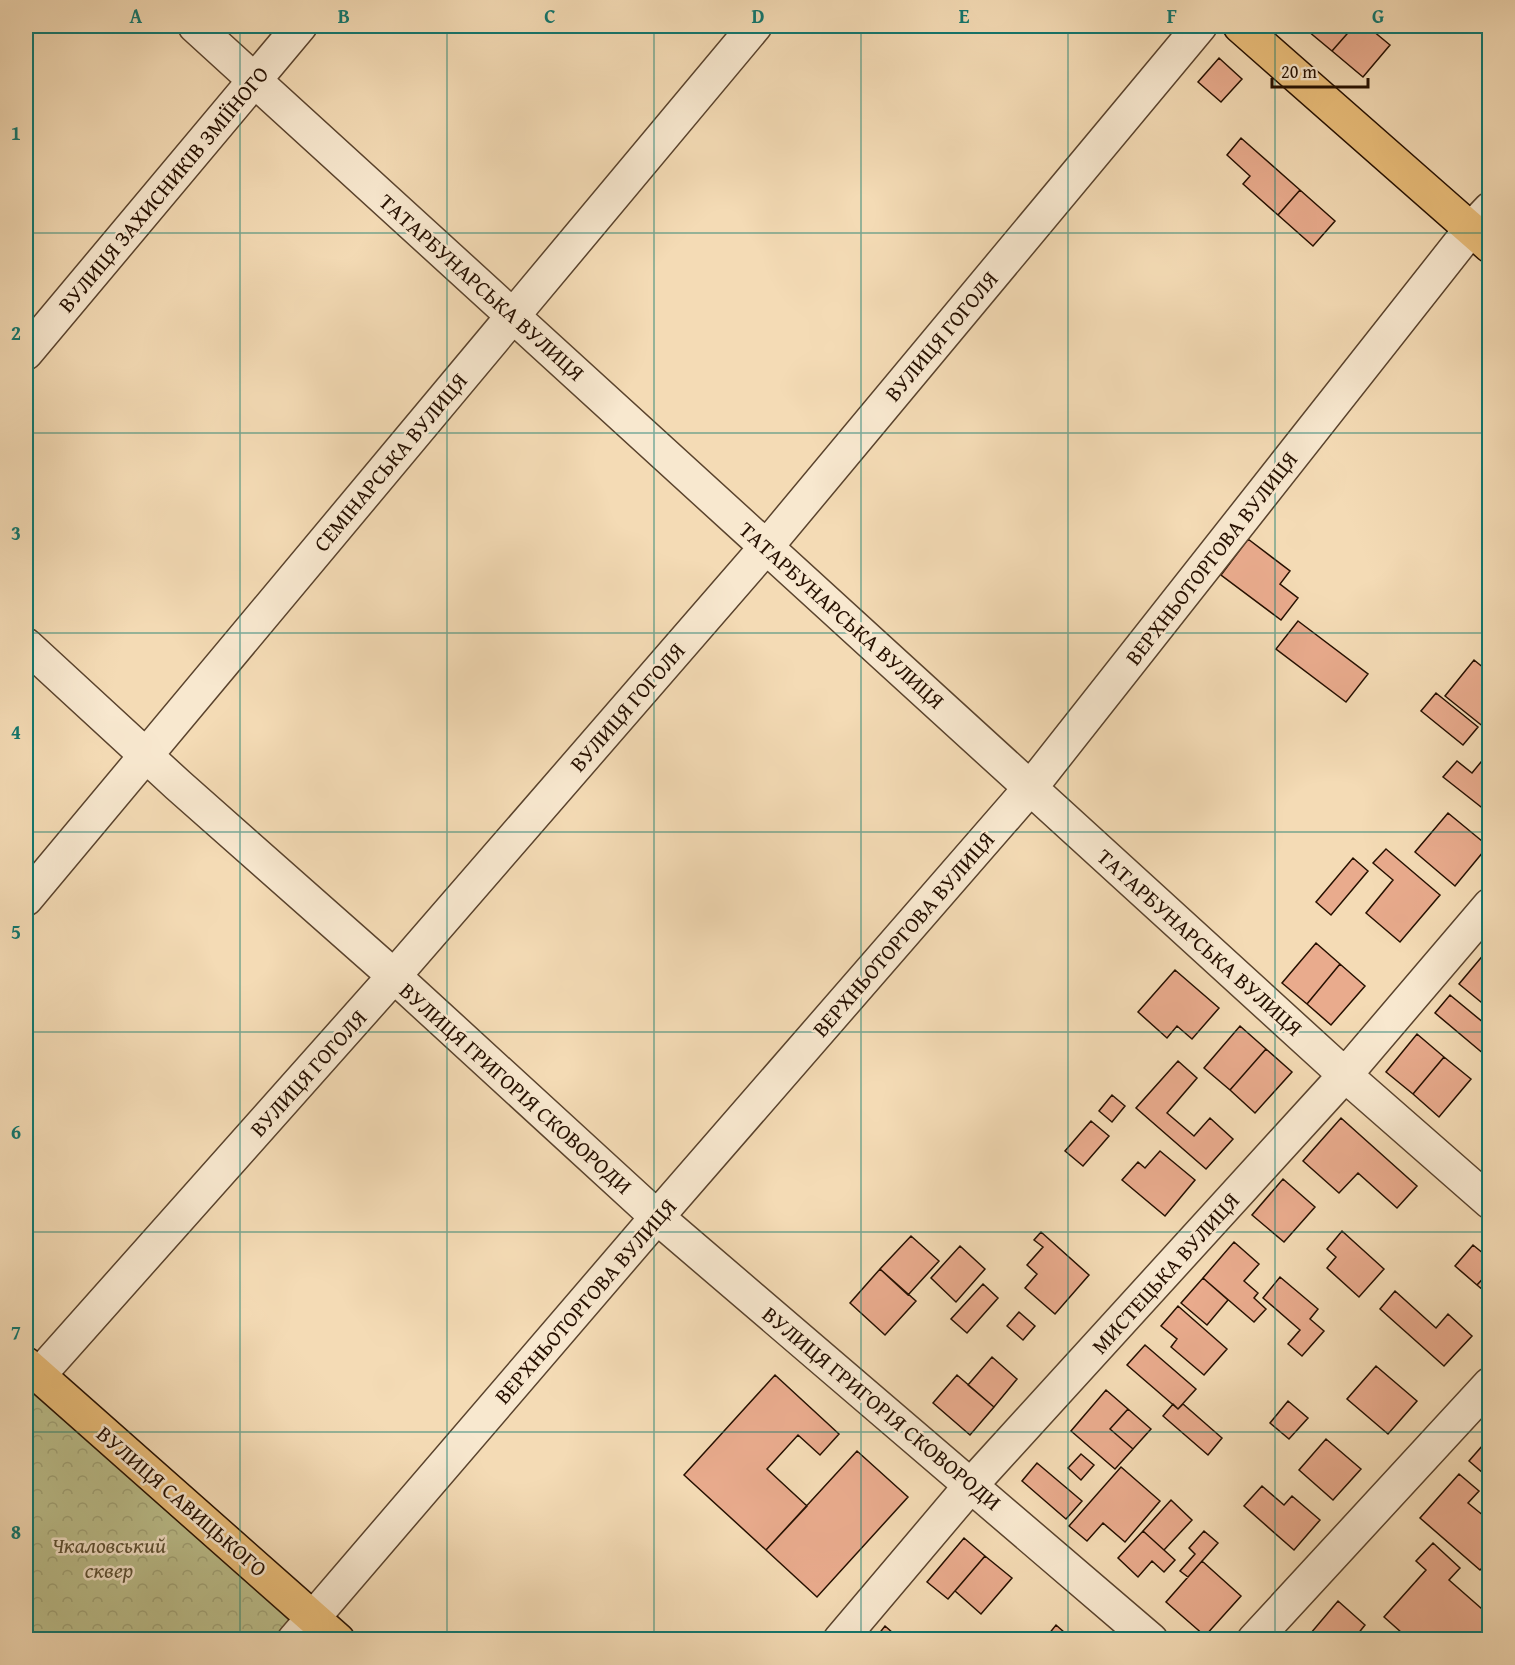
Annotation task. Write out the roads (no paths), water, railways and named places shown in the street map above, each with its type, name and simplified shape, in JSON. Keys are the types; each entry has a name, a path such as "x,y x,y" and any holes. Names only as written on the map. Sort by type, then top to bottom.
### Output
{"main road":[{"path":"1240,26 1483,228"},
{"name":"ВУЛИЦЯ САВИЦЬКОГО","path":"32,1370 304,1628 338,1640"}],"street":[{"name":"ТАТАРБУНАРСЬКА ВУЛИЦЯ","path":"195,26 1345,1075 1490,1203"},
{"name":"ВУЛИЦЯ ЗАХИСНИКІВ ЗМІЇНОГО","path":"26,353 300,26"},
{"name":"СЕМІНАРСЬКА ВУЛИЦЯ","path":"26,899 755,26"},
{"name":"ВУЛИЦЯ ГОГОЛЯ","path":"32,1370 394,976 767,546 1200,26"},
{"name":"ВЕРХНЬОТОРГОВА ВУЛИЦЯ","path":"304,1628 1031,787 1483,228"},
{"name":"ВУЛИЦЯ ГРИГОРІЯ СКОВОРОДИ","path":"26,645 145,755 394,976 657,1217 972,1484 1151,1640"},
{"name":"МИСТЕЦЬКА ВУЛИЦЯ","path":"840,1640 972,1484 1345,1075 1490,905"},
{"path":"1254,1640 1490,1384"}],"park label":[{"name":"Чкаловський сквер","path":"109,1558"}]}
